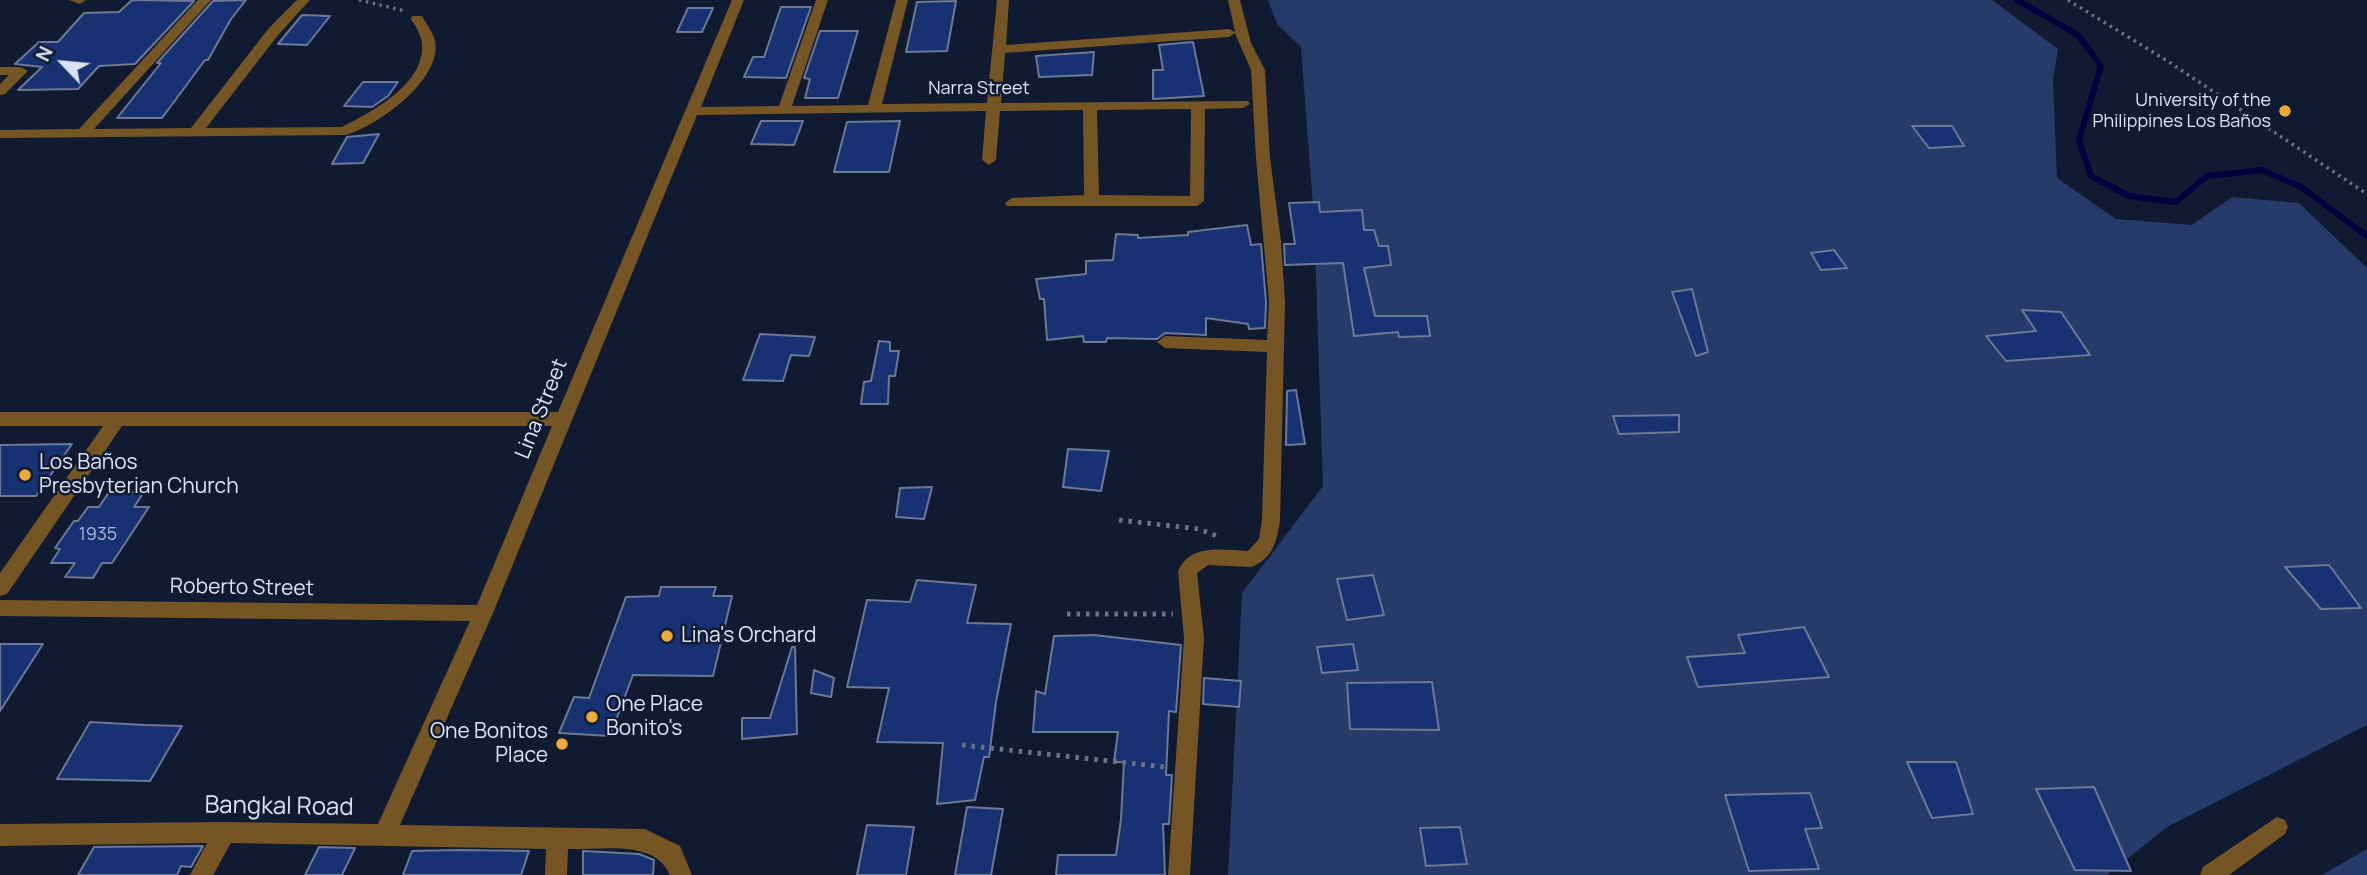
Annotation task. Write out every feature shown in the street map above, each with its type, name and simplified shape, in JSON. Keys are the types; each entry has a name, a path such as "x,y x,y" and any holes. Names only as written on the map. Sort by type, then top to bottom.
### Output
{"street":[{"path":"85,132 150,57 205,0"},
{"path":"196,131 274,31 304,0"},
{"name":"Lina Street","path":"386,834 483,613 738,0"},
{"path":"784,110 822,0"},
{"path":"874,109 902,0"},
{"path":"989,160 1003,0"},
{"path":"1180,875 1194,666 1187,571 1194,563 1206,557 1251,559 1260,553 1268,540 1271,520 1277,302 1273,241 1263,158 1259,79 1255,62 1244,43 1234,0"},
{"path":"0,134 345,131 374,116 401,96 419,75 428,57 429,42 417,19"},
{"path":"999,49 1229,33"},
{"path":"0,71 21,71 0,91"},
{"name":"Narra Street","path":"692,111 1243,104"},
{"path":"1012,202 1197,201 1198,106"},
{"path":"1090,108 1092,200"},
{"path":"1165,342 1275,346"},
{"path":"0,419 562,419"},
{"path":"0,588 117,419"},
{"name":"Roberto Street","path":"0,608 483,613"},
{"path":"2211,875 2277,827"},
{"path":"201,875 225,832"},
{"name":"Bangkal Road","path":"0,835 225,832 645,840 672,854 681,875"},
{"path":"556,875 558,838"}],"path":[{"path":"359,0 401,8 417,19"},
{"path":"2068,0 2169,62 2367,194"},
{"path":"1119,520 1199,529 1223,539"},
{"path":"1067,614 1191,614"},
{"path":"962,745 1187,769"}],"shaded area":[{"path":"1268,0 1992,0 2058,49 2053,80 2057,178 2116,219 2192,225 2232,197 2299,203 2367,268 2367,725 2167,827 2107,875 1228,875 1242,593 1323,486 1314,219 1301,47 1277,24"},
{"path":"2367,849 2367,875 2322,875"}],"building":[{"path":"132,0 194,1 135,64 99,66 78,89 18,90 42,67 15,64 39,42 58,42 84,13 119,12"},
{"path":"246,0 231,19 208,60 205,60 162,118 117,118 161,63 157,63 213,1"},
{"path":"956,1 947,51 906,52 917,2"},
{"path":"781,7 811,7 786,78 744,77 753,57 764,57"},
{"path":"688,8 713,8 702,32 677,32"},
{"path":"302,15 330,16 307,45 278,44"},
{"path":"820,31 858,31 838,98 805,98 810,79 804,78"},
{"path":"1193,42 1204,96 1153,99 1153,70 1163,70 1159,45"},
{"path":"1094,52 1092,75 1039,77 1036,56"},
{"path":"363,82 398,82 388,96 372,107 344,106"},
{"path":"761,121 803,121 794,145 751,144"},
{"path":"900,121 889,172 834,172 847,122"},
{"path":"1912,126 1952,126 1964,146 1929,148"},
{"path":"379,134 363,163 332,164 347,137"},
{"path":"1319,202 1320,212 1362,210 1364,230 1374,230 1379,246 1388,246 1391,265 1364,268 1375,316 1427,316 1430,336 1399,337 1398,332 1354,336 1343,263 1285,265 1284,244 1295,244 1289,203"},
{"path":"1247,225 1251,245 1261,244 1266,302 1265,328 1249,329 1248,324 1206,318 1206,335 1165,333 1157,339 1107,338 1106,342 1084,342 1083,336 1047,340 1044,299 1040,299 1036,279 1086,274 1086,261 1113,260 1116,234 1138,235 1138,238 1188,235 1188,232"},
{"path":"1834,250 1847,268 1821,270 1811,253"},
{"path":"1692,289 1708,352 1696,356 1672,292"},
{"path":"2022,310 2061,312 2090,355 2006,361 1986,336 2036,331"},
{"path":"760,334 815,337 809,356 791,355 783,381 743,380"},
{"path":"879,341 890,342 890,351 899,351 895,376 889,376 888,404 861,404 864,382 871,381"},
{"path":"1296,390 1305,444 1286,445 1287,391"},
{"path":"1679,415 1679,432 1619,434 1613,416"},
{"name":"Los Baños Presbyterian Church","path":"72,444 36,496 0,496 0,445"},
{"path":"1068,449 1109,451 1101,491 1063,487"},
{"path":"932,487 924,519 896,517 900,488"},
{"path":"109,492 144,492 134,507 149,507 112,563 102,563 93,578 65,577 75,563 51,563 60,549 55,548 74,521 78,521 88,507 99,507"},
{"path":"2329,565 2361,608 2321,609 2285,567"},
{"path":"1373,575 1384,615 1347,620 1337,579"},
{"path":"917,580 976,585 967,623 1011,624 989,757 984,757 975,800 937,804 943,743 877,742 889,688 847,687 867,600 910,602"},
{"name":"Lina's Orchard","path":"661,587 716,587 713,596 732,596 713,676 633,675 610,736 559,733 574,697 589,698 626,597 659,596"},
{"path":"1804,627 1829,677 1698,687 1687,657 1745,653 1738,635"},
{"path":"1094,635 1181,645 1176,712 1169,711 1166,775 1172,775 1169,824 1163,824 1165,875 1056,875 1058,855 1116,855 1124,762 1114,762 1118,732 1033,732 1036,691 1045,694 1054,636"},
{"path":"0,644 43,644 0,711"},
{"path":"1353,644 1358,670 1322,673 1317,647"},
{"path":"792,647 795,647 797,734 742,739 742,718 770,718"},
{"path":"814,670 834,678 831,697 811,693"},
{"path":"1204,678 1241,681 1239,707 1203,704"},
{"path":"1432,682 1439,730 1350,729 1347,683"},
{"path":"90,722 182,726 150,781 57,779"},
{"path":"1907,762 1956,762 1973,814 1932,818"},
{"path":"2094,787 2131,871 2075,870 2036,789"},
{"path":"1810,793 1822,828 1805,829 1819,869 1749,871 1725,795"},
{"path":"967,807 1003,809 991,875 955,875"},
{"path":"867,825 914,827 906,875 857,875"},
{"path":"1460,827 1467,864 1426,866 1420,828"},
{"path":"203,846 191,867 181,866 177,875 78,875 94,847"},
{"path":"319,847 355,848 342,875 305,875"},
{"path":"412,851 529,851 521,875 403,875"},
{"path":"583,851 639,854 654,860 653,875 583,875"}],"waterway":[{"path":"2017,0 2078,35 2101,66 2079,140 2091,176 2129,196 2176,202 2207,176 2262,170 2301,187 2367,236"}],"place":[{"name":"University of the Philippines Los Baños","path":"2285,111"},
{"name":"Los Baños Presbyterian Church","path":"25,475"},
{"name":"Lina's Orchard","path":"667,636"},
{"name":"One Place Bonito's","path":"592,717"},
{"name":"One Bonitos Place","path":"562,744"}]}
